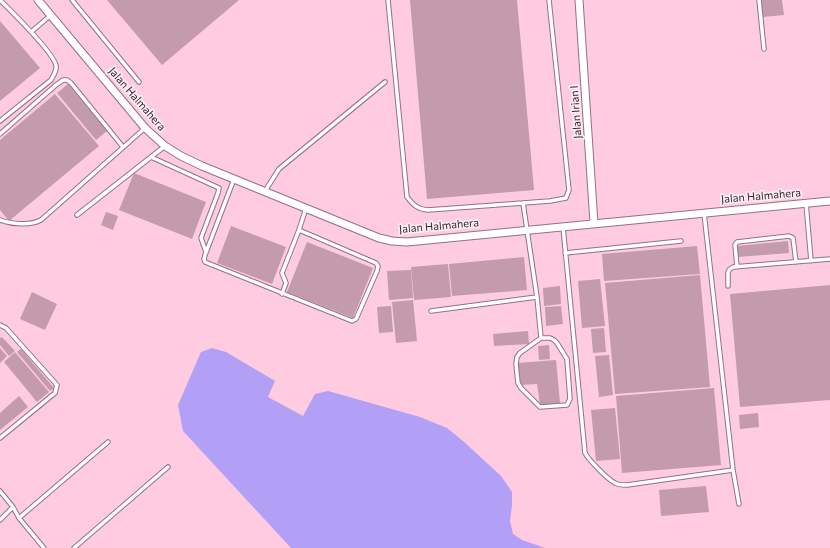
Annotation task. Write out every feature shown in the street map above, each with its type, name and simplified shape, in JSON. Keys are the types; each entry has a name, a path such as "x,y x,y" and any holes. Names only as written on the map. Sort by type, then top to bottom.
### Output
{"street":[{"name":"Jalan Halmahera","path":"38,0 145,128 165,146 181,156 265,192 362,231 392,241 407,242 527,229 830,201"},
{"name":"Jalan Irian I","path":"579,0 594,223"}],"lane":[{"path":"0,0 31,32 53,59 56,66 51,80 0,121"},
{"path":"72,0 139,82"},
{"path":"388,0 407,197 413,205 419,209 428,210 523,203 566,198 569,190 549,0"},
{"path":"758,0 764,48"},
{"path":"31,32 51,15"},
{"path":"0,134 56,85 63,80 67,80 123,147"},
{"path":"265,192 279,169 385,82"},
{"path":"0,220 29,223 41,220 145,128"},
{"path":"78,215 165,146"},
{"path":"151,157 219,188 202,233 201,238 206,252"},
{"path":"234,179 206,252 204,259 207,264 352,321 356,319 378,266 373,261 299,230"},
{"path":"523,203 530,242 541,338"},
{"path":"806,203 811,261"},
{"path":"282,294 286,283 282,273 306,208"},
{"path":"704,213 733,470 739,504"},
{"path":"563,226 585,453 589,459 614,483 621,485 733,470"},
{"path":"737,267 737,242 788,236 792,238 796,262"},
{"path":"565,253 681,241"},
{"path":"728,286 728,272 730,269 737,267 830,259"},
{"path":"431,311 537,296"},
{"path":"0,325 6,328 57,385 55,393 0,438"},
{"path":"541,338 550,338 554,340 566,359 570,399 567,405 540,407 518,383 516,364 517,357 520,353 541,338"},
{"path":"19,518 108,442"},
{"path":"74,548 168,467"},
{"path":"0,491 13,507 19,518 44,548"},
{"path":"0,520 13,507"}],"shaded area":[{"path":"0,0 830,0 830,548 0,548"},
{"path":"212,348 226,352 275,381 268,397 303,416 315,394 328,391 420,417 447,428 501,476 512,492 510,521 513,534 522,540 545,548 291,548 183,431 178,405 201,352"}],"building":[{"path":"107,0 239,0 162,65"},
{"path":"410,0 517,0 534,190 427,199"},
{"path":"761,0 782,0 784,15 763,17"},
{"path":"0,21 40,68 0,101"},
{"path":"68,84 107,131 96,140 57,93"},
{"path":"55,94 99,146 9,221 0,210 0,140"},
{"path":"134,173 206,202 192,239 119,210"},
{"path":"106,212 118,216 113,230 101,225"},
{"path":"231,226 286,247 272,284 217,263"},
{"path":"788,241 789,253 738,257 737,246"},
{"path":"307,242 373,268 353,318 287,292"},
{"path":"697,246 700,274 604,281 602,254"},
{"path":"524,257 527,290 452,296 449,264"},
{"path":"448,264 451,297 414,300 411,267"},
{"path":"411,270 413,298 389,300 387,271"},
{"path":"700,275 710,387 615,394 605,283"},
{"path":"600,279 605,326 582,328 578,281"},
{"path":"830,285 830,400 740,407 730,294"},
{"path":"560,286 561,304 544,306 543,288"},
{"path":"32,292 57,304 45,330 20,319"},
{"path":"413,300 417,341 396,343 392,302"},
{"path":"391,306 393,332 379,333 377,307"},
{"path":"561,306 563,324 546,326 545,307"},
{"path":"604,328 606,352 593,353 591,329"},
{"path":"528,331 529,344 494,346 493,334"},
{"path":"2,337 15,351 9,356 0,345 0,338"},
{"path":"549,345 550,359 539,360 538,346"},
{"path":"0,348 7,356 0,363"},
{"path":"21,349 54,388 50,391 17,352"},
{"path":"15,352 49,392 37,402 4,362"},
{"path":"609,355 613,395 599,397 595,356"},
{"path":"556,360 560,403 540,405 537,384 520,385 517,363"},
{"path":"714,388 721,465 622,473 616,396"},
{"path":"19,396 28,407 0,430 0,413"},
{"path":"615,408 620,459 596,461 591,410"},
{"path":"758,413 759,427 740,429 739,415"},
{"path":"706,486 709,512 661,516 659,490"}]}
